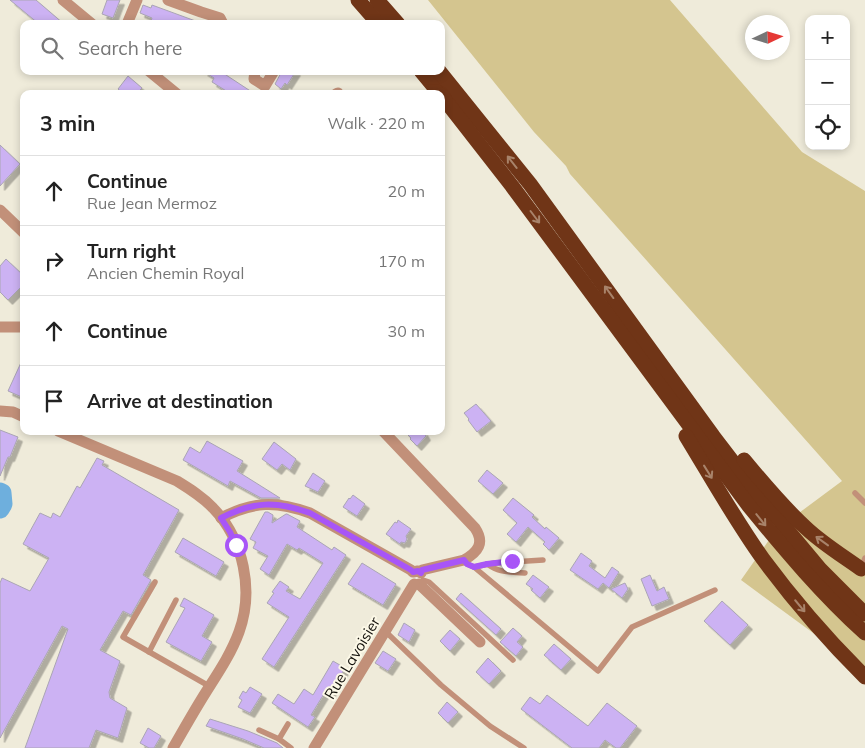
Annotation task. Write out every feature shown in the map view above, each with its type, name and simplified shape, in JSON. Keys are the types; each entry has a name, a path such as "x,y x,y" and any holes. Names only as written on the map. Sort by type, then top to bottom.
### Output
{"highway":[{"path":"358,0 376,20"},
{"path":"377,0 394,20"},
{"path":"424,75 438,90"},
{"path":"442,75 530,184 737,490 784,549 817,586 865,633"},
{"path":"445,99 797,543 865,614"},
{"path":"632,336 788,512 817,538 863,563"},
{"path":"632,336 735,516 762,557 824,634 865,677"}],"street":[{"path":"63,0 87,20"},
{"path":"129,20 137,0"},
{"path":"168,0 220,18 221,20"},
{"path":"154,75 171,90"},
{"path":"254,75 254,79 265,86 272,75"},
{"path":"0,210 20,229"},
{"path":"0,327 20,327"},
{"path":"0,411 13,412 20,415"},
{"path":"67,435 193,490 221,518 230,532 241,558 246,592 244,616 239,632 227,658 173,748"},
{"path":"387,435 475,528 480,541 474,553 464,560 422,570 418,578"},
{"path":"221,518 234,511 261,505 293,507 310,513 411,570 480,642"},
{"name":"Rue Lavoisier","path":"314,748 418,578"}],"lane":[{"path":"855,493 865,503"},
{"path":"464,560 598,671 632,627 715,590"},
{"path":"474,567 487,564 542,560"},
{"path":"487,564 496,570 525,573"},
{"path":"418,578 429,582 513,660"},
{"path":"155,582 123,637 210,687"},
{"path":"149,652 176,600"},
{"path":"385,632 441,685 490,726 524,748"},
{"path":"279,739 288,724"},
{"path":"259,730 279,739 291,748"}],"shaded area":[{"path":"428,0 670,0 802,152 865,191 865,671 741,580 776,530 842,481 570,174 566,166 534,132"}],"building":[{"path":"10,0 36,0 59,20 34,20"},
{"path":"107,0 120,0 113,18 102,14"},
{"path":"143,5 151,8 152,5 193,20 151,20 152,18 140,13"},
{"path":"209,75 226,75 249,90 225,90 212,82 214,78"},
{"path":"280,75 293,75 287,85 285,83 281,89 275,84"},
{"path":"128,76 142,88 140,90 118,89"},
{"path":"0,145 20,164 0,186"},
{"path":"6,259 20,272 20,288 8,300 0,292 0,266"},
{"path":"20,365 20,396 8,391"},
{"path":"476,404 491,421 477,432 464,413"},
{"path":"0,430 18,437 0,476"},
{"path":"408,435 426,436 417,446"},
{"path":"207,441 243,461 237,471 280,498 261,498 230,481 228,486 183,460 190,447 200,453"},
{"path":"274,442 296,459 290,470 282,464 277,470 262,459"},
{"path":"97,458 104,461 102,465 179,510 143,575 151,580 131,615 123,611 100,650 120,661 109,692 110,698 127,708 118,738 96,730 89,748 25,748 68,629 62,626 0,738 0,583 2,578 30,591 49,558 23,544 40,513 51,518 53,513 60,517 77,486 80,488"},
{"path":"487,470 503,483 493,494 478,481"},
{"path":"313,473 325,481 318,492 305,486"},
{"path":"353,495 365,504 357,516 343,507"},
{"path":"513,498 534,515 532,517 545,529 546,527 559,538 549,550 543,544 545,542 528,527 516,542 507,534 517,523 503,510"},
{"path":"265,512 273,515 272,523 287,514 300,521 297,527 332,550 334,547 346,555 274,667 262,659 289,617 267,603 274,593 272,592 280,581 289,587 286,591 300,599 323,563 299,548 297,550 287,544 269,575 260,569 268,556 253,548 256,542 250,539"},
{"path":"398,520 411,529 406,536 405,543 401,542 400,544 386,534"},
{"path":"183,538 224,562 216,576 175,552"},
{"path":"581,553 592,561 589,566 605,578 612,567 619,572 609,588 603,583 598,589 570,570"},
{"path":"362,563 396,584 383,605 348,584"},
{"path":"533,575 549,587 540,598 526,584"},
{"path":"650,575 657,591 664,587 669,599 652,606 641,579"},
{"path":"625,583 628,589 622,598 611,589"},
{"path":"461,593 501,629 496,635 456,599"},
{"path":"184,598 214,615 202,636 212,642 201,661 166,642 185,608 180,606"},
{"path":"722,601 748,625 730,645 704,621"},
{"path":"404,623 415,630 409,642 398,635"},
{"path":"513,628 522,636 517,642 523,647 516,656 500,642"},
{"path":"450,630 460,639 450,651 440,641"},
{"path":"554,644 571,659 561,670 544,655"},
{"path":"383,651 396,659 388,671 375,663"},
{"path":"488,658 501,671 489,684 476,672"},
{"path":"333,661 345,668 331,692 327,689 311,715 315,717 308,727 272,703 278,694 294,704 304,689 313,695"},
{"path":"250,687 262,694 250,713 238,707 242,700 239,698 243,691 246,693"},
{"path":"547,695 588,726 607,703 637,726 620,748 616,748 605,740 599,748 572,748 521,709 530,697 540,704"},
{"path":"447,702 458,712 448,723 438,713"},
{"path":"210,719 248,731 277,743 283,748 264,748 206,726"},
{"path":"148,728 161,736 154,748 149,748 140,743"}],"waterway":[{"path":"0,492 2,493 3,504 0,509"}],"route":[{"path":"236,545 221,518 247,507 278,505 293,507 310,513 413,572 418,571 421,573 422,570 464,560 467,564 474,567 512,561"}]}
